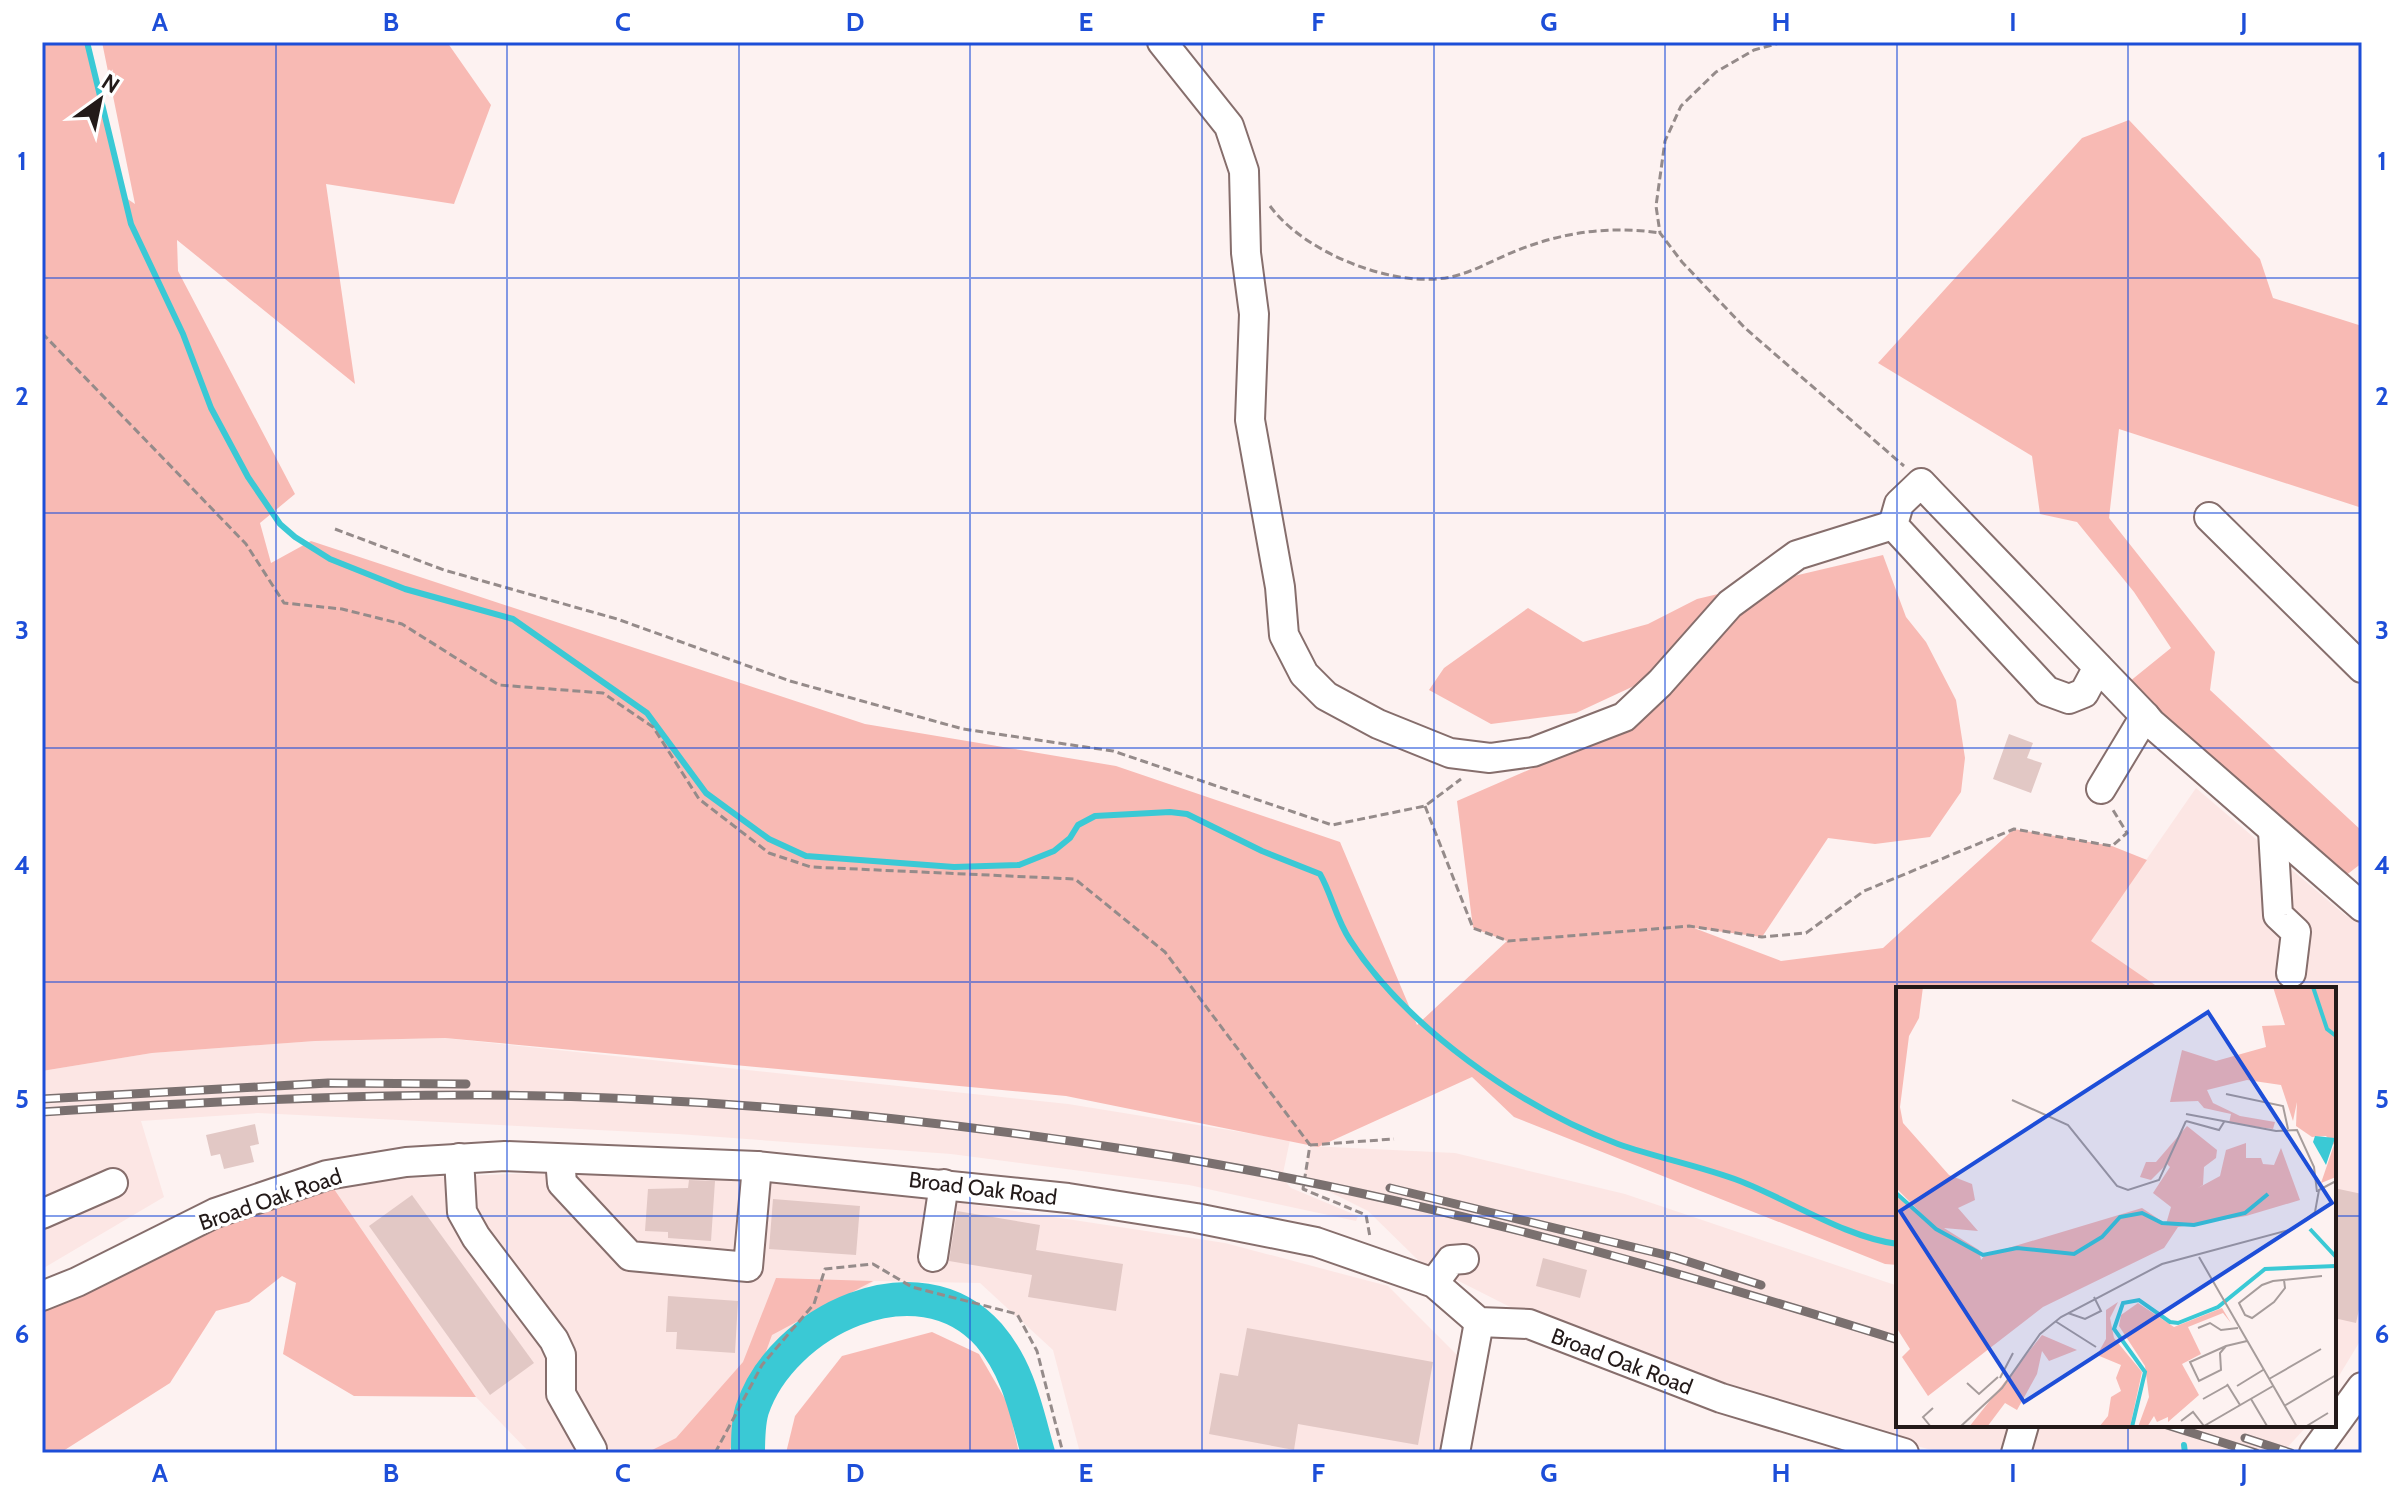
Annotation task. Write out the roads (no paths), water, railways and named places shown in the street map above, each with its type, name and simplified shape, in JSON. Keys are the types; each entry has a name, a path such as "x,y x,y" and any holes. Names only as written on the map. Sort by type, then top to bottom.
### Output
{"street":[{"path":"1162,42 1229,126 1244,171 1246,253 1254,314 1250,420 1280,587 1284,635 1304,674 1326,696 1378,724 1450,753 1490,758 1533,752 1624,717 1660,683 1730,604 1797,555 1893,525"},
{"path":"1893,525 1899,504 1921,483 2145,716 2362,907"},
{"path":"2209,517 2362,668"},
{"path":"1893,525 2047,691 2069,699 2084,693 2098,667"},
{"path":"2101,789 2145,716"},
{"path":"2273,831 2278,915 2296,932 2291,973"},
{"path":"459,1158 462,1212 476,1237 554,1340 561,1355 561,1394 592,1449"},
{"name":"Broad Oak Road","path":"42,1296 77,1282 215,1213 353,1171 459,1158 757,1166 944,1184 1196,1218 1316,1242 1434,1283 1479,1322 1529,1324 1736,1403 1904,1453"},
{"path":"560,1159 562,1183 630,1256 748,1267 757,1166"},
{"path":"42,1214 113,1183"},
{"path":"933,1257 944,1184"},
{"path":"1434,1283 1451,1260 1464,1259"},
{"path":"1455,1453 1479,1322"},
{"path":"2336,1423 2362,1387"},
{"path":"2016,1453 2023,1427"},
{"path":"2314,1453 2333,1427"}],"waterway":[{"path":"87,42 131,224 183,334 211,408 248,477 280,524 295,537 330,559 405,589 513,619 647,713 706,793 769,839 806,856 954,867 1019,865 1054,851 1070,838 1078,825 1095,816 1187,814 1262,851 1320,874 1345,932 1374,972 1402,1004 1434,1033 1505,1087 1543,1109 1618,1144 1740,1181 1839,1226 1896,1244"},
{"path":"748,1453 752,1410 768,1378 791,1349 821,1326 855,1309 890,1300 926,1300 960,1312 989,1335 1015,1377 1038,1453"},
{"path":"2184,1445 2185,1453"}],"railway":[{"path":"42,1099 328,1083 466,1084"},
{"path":"42,1112 314,1098 560,1096 725,1104 973,1128 1137,1151 1330,1186 1616,1256 1896,1339"},
{"path":"1390,1188 1674,1257 1761,1285"},
{"path":"2173,1427 2256,1453"},
{"path":"2245,1438 2291,1453"}]}
